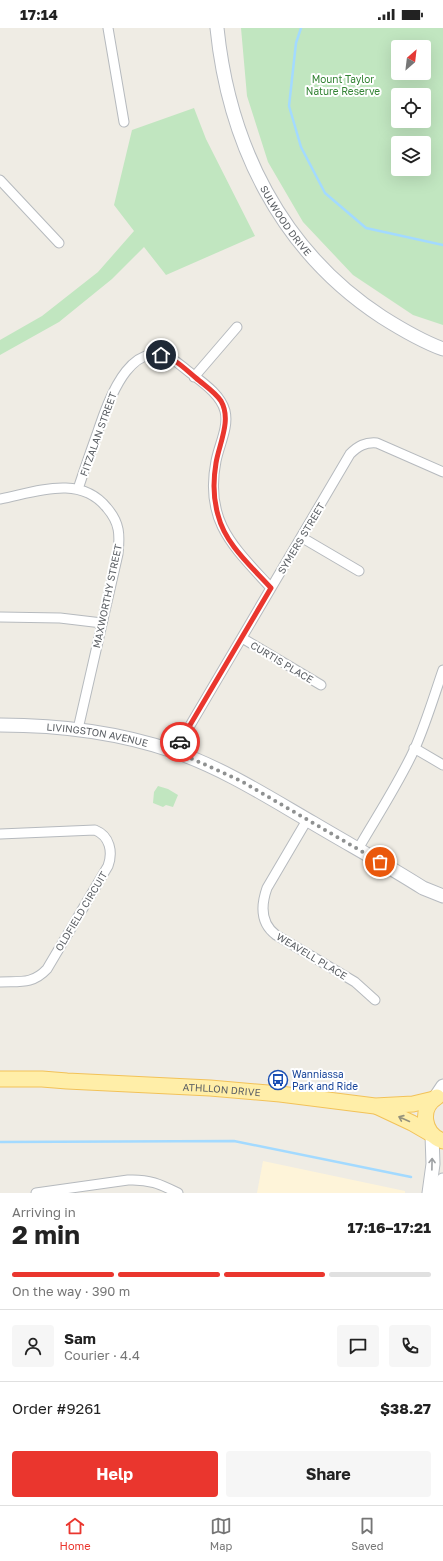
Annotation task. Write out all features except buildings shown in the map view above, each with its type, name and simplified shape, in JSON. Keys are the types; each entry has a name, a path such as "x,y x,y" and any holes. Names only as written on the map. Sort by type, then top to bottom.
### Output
{"main road":[{"name":"ATHLLON DRIVE","path":"0,1079 42,1079 67,1082 210,1088 287,1095 375,1106 413,1104 439,1094"},
{"name":"ATHLLON DRIVE","path":"0,1086 67,1082"},
{"path":"435,1136 426,1126 425,1116 428,1106 439,1094"},
{"name":"ATHLLON DRIVE","path":"375,1106 412,1123 435,1136"}],"street":[{"path":"108,28 124,122"},
{"name":"SULWOOD DRIVE","path":"217,28 222,69 236,124 249,158 265,190 283,220 315,261 353,296 399,328 443,349"},
{"path":"0,180 59,243"},
{"path":"194,377 237,327"},
{"name":"FITZALAN STREET","path":"78,489 106,406 117,383 127,369 136,361 146,357 161,355 175,360 214,394 221,401 225,410 225,427 216,461 214,480 214,499 218,517 225,533 234,547 271,588"},
{"name":"SYMERS STREET","path":"175,751 350,454 362,444 370,442 377,443 443,472"},
{"name":"MAXWORTHY STREET","path":"0,499 54,488 66,487 78,489 96,496 102,501 114,517 120,532 118,554 78,729"},
{"path":"301,537 359,571"},
{"path":"0,617 60,618 102,623"},
{"name":"CURTIS PLACE","path":"242,638 322,685"},
{"path":"358,849 394,787 414,748 428,716 443,670"},
{"name":"LIVINGSTON AVENUE","path":"0,725 31,725 78,729 127,738 175,751 234,778 416,882 443,888"},
{"path":"414,748 443,765"},
{"name":"WEAVELL PLACE","path":"307,820 267,888 263,910 266,924 276,935 355,982 375,1000"},
{"name":"OLDFIELD CIRCUIT","path":"0,834 95,830 104,836 109,844 110,852 108,866 47,969 40,977 30,981 0,982"},
{"name":"LIVINGSTON AVENUE","path":"401,874 423,888 443,896"},
{"path":"428,1193 433,1164 435,1136"},
{"path":"36,1193 143,1179 157,1183 178,1193"},
{"path":"441,1193 443,1180"}],"shaded area":[{"path":"263,1161 405,1191 405,1193 257,1193"}],"green space":[{"name":"Mount Taylor Nature Reserve","path":"241,28 443,28 443,325 413,315 353,275 303,222 268,162 247,96"},
{"path":"194,108 206,139 255,236 166,275 144,247 112,279 59,322 0,355 0,340 42,316 98,272 134,231 114,205 132,130"},
{"path":"158,786 168,789 178,795 173,807 166,805 163,807 153,803 154,792"}],"waterway":[{"path":"301,28 296,43 289,106 301,147 325,193 366,228 443,245"},
{"path":"0,1142 234,1141 411,1177"}],"way so far":[{"path":"180,742 175,751 241,781 380,862"}],"place":[{"name":"Wanniassa Park and Ride","path":"278,1080"}],"route":[{"path":"161,355 175,360 221,401 225,410 225,427 216,461 214,480 214,499 218,517 225,533 234,547 271,588 180,742"}]}
